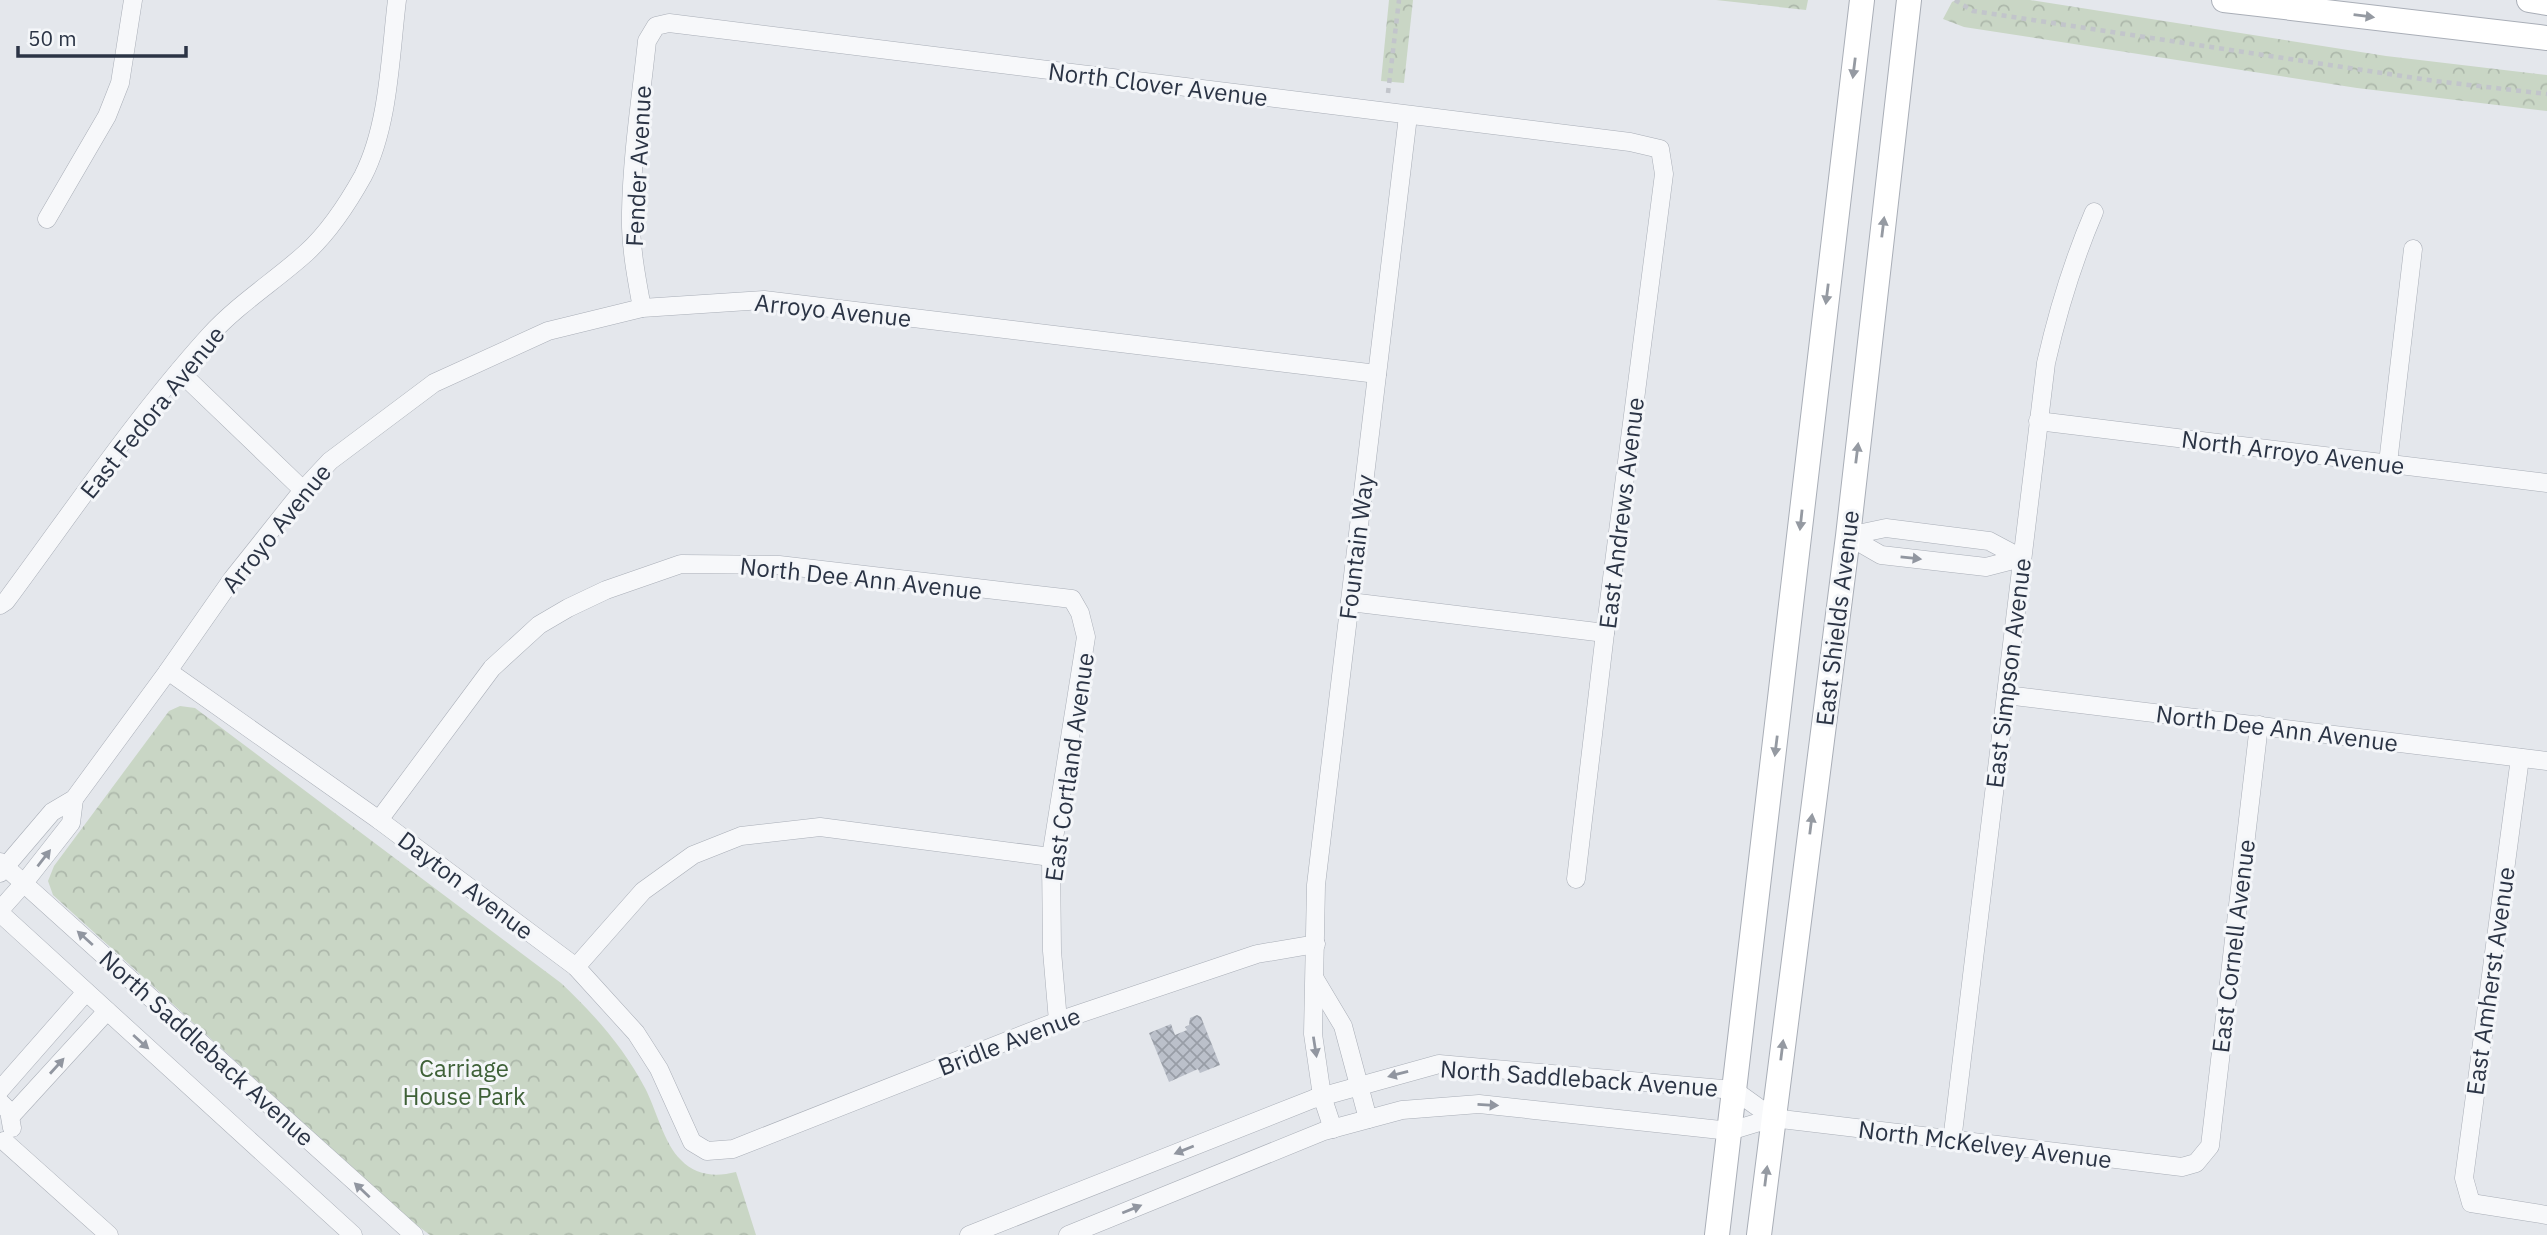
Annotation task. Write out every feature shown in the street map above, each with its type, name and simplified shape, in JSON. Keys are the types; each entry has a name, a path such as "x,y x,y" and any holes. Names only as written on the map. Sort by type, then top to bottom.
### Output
{"main road":[{"name":"East Shields Avenue","path":"1717,1235 1862,0"},
{"name":"East Shields Avenue","path":"1759,1235 1848,536 1909,0"},
{"path":"2224,0 2547,37"},
{"path":"2529,0 2547,3"}],"street":[{"path":"47,219 90,148 120,83 133,0"},
{"name":"East Fedora Avenue","path":"0,605 6,601 179,372 220,326 255,293 307,252 341,213 363,175 380,132 397,0"},
{"name":"North Clover Avenue","path":"656,26 669,23 1630,142 1660,149"},
{"name":"Fender Avenue","path":"642,308 634,260 631,214 647,41 656,26"},
{"name":"Fountain Way","path":"1333,1129 1322,1096 1313,1034 1316,885 1408,116"},
{"name":"East Andrews Avenue","path":"1576,878 1664,174 1660,149"},
{"name":"East Simpson Avenue","path":"1952,1141 2046,363 2058,309 2074,259 2094,212"},
{"path":"2388,463 2413,249"},
{"name":"Arroyo Avenue","path":"2,867 52,812 74,799 233,578 303,490 330,461 434,383 548,331 642,308 764,300 1377,374"},
{"path":"179,372 303,490"},
{"name":"North Arroyo Avenue","path":"2038,421 2547,483"},
{"path":"1848,536 1886,528 1989,541 2021,558"},
{"path":"1848,536 1881,555 1986,567 2021,558"},
{"name":"North Dee Ann Avenue","path":"379,820 492,667 539,625 606,590 681,564 779,565 1072,599"},
{"name":"East Cortland Avenue","path":"1058,1021 1052,951 1051,857 1086,637 1080,613 1072,599"},
{"path":"1350,602 1605,632"},
{"name":"Dayton Avenue","path":"168,671 379,820 576,967 636,1033 659,1069 692,1142 707,1151"},
{"name":"North Dee Ann Avenue","path":"2006,695 2547,761"},
{"name":"East Cornell Avenue","path":"2196,1163 2210,1146 2259,724"},
{"name":"East Amherst Avenue","path":"2520,758 2464,1178 2471,1203 2547,1215"},
{"name":"Arroyo Avenue","path":"0,912 71,823 74,799"},
{"path":"576,967 643,891 693,855 741,836 821,827 1051,857"},
{"name":"North Saddleback Avenue","path":"2,867 24,883 414,1235"},
{"name":"North Saddleback Avenue","path":"0,912 353,1235"},
{"name":"Bridle Avenue","path":"707,1151 733,1149 1058,1021 1256,954 1315,944"},
{"path":"1315,979 1343,1026 1368,1119"},
{"path":"0,1090 86,992"},
{"path":"107,1011 5,1109 12,1128 2,1142 109,1235"},
{"name":"North Saddleback Avenue","path":"969,1235 993,1231 1322,1096 1439,1063 1734,1090 1773,1118"},
{"name":"North Saddleback Avenue","path":"1068,1235 1333,1129 1402,1110 1479,1104 1730,1131 1773,1118"},
{"name":"North McKelvey Avenue","path":"1773,1118 2182,1167 2196,1163"}],"path":[{"path":"1386,113 1399,0"},
{"path":"1955,0 1973,11 2421,79 2547,94"}],"green space":[{"path":"1389,0 1413,0 1404,83 1381,81"},
{"path":"1716,0 1808,0 1806,10"},
{"path":"2030,0 2386,56 2547,75 2547,111 2357,88 1964,27 1943,19 1952,2"},
{"name":"Carriage House Park","path":"180,706 195,708 561,983 597,1019 628,1059 645,1088 670,1145 681,1160 693,1169 707,1174 736,1172 756,1235 430,1235 410,1220 53,895 48,881 54,866 169,711"}],"building":[{"path":"1197,1015 1201,1017 1220,1065 1200,1073 1198,1069 1169,1082 1149,1033 1171,1024 1175,1035 1187,1030 1185,1027 1189,1025 1190,1018"}]}
